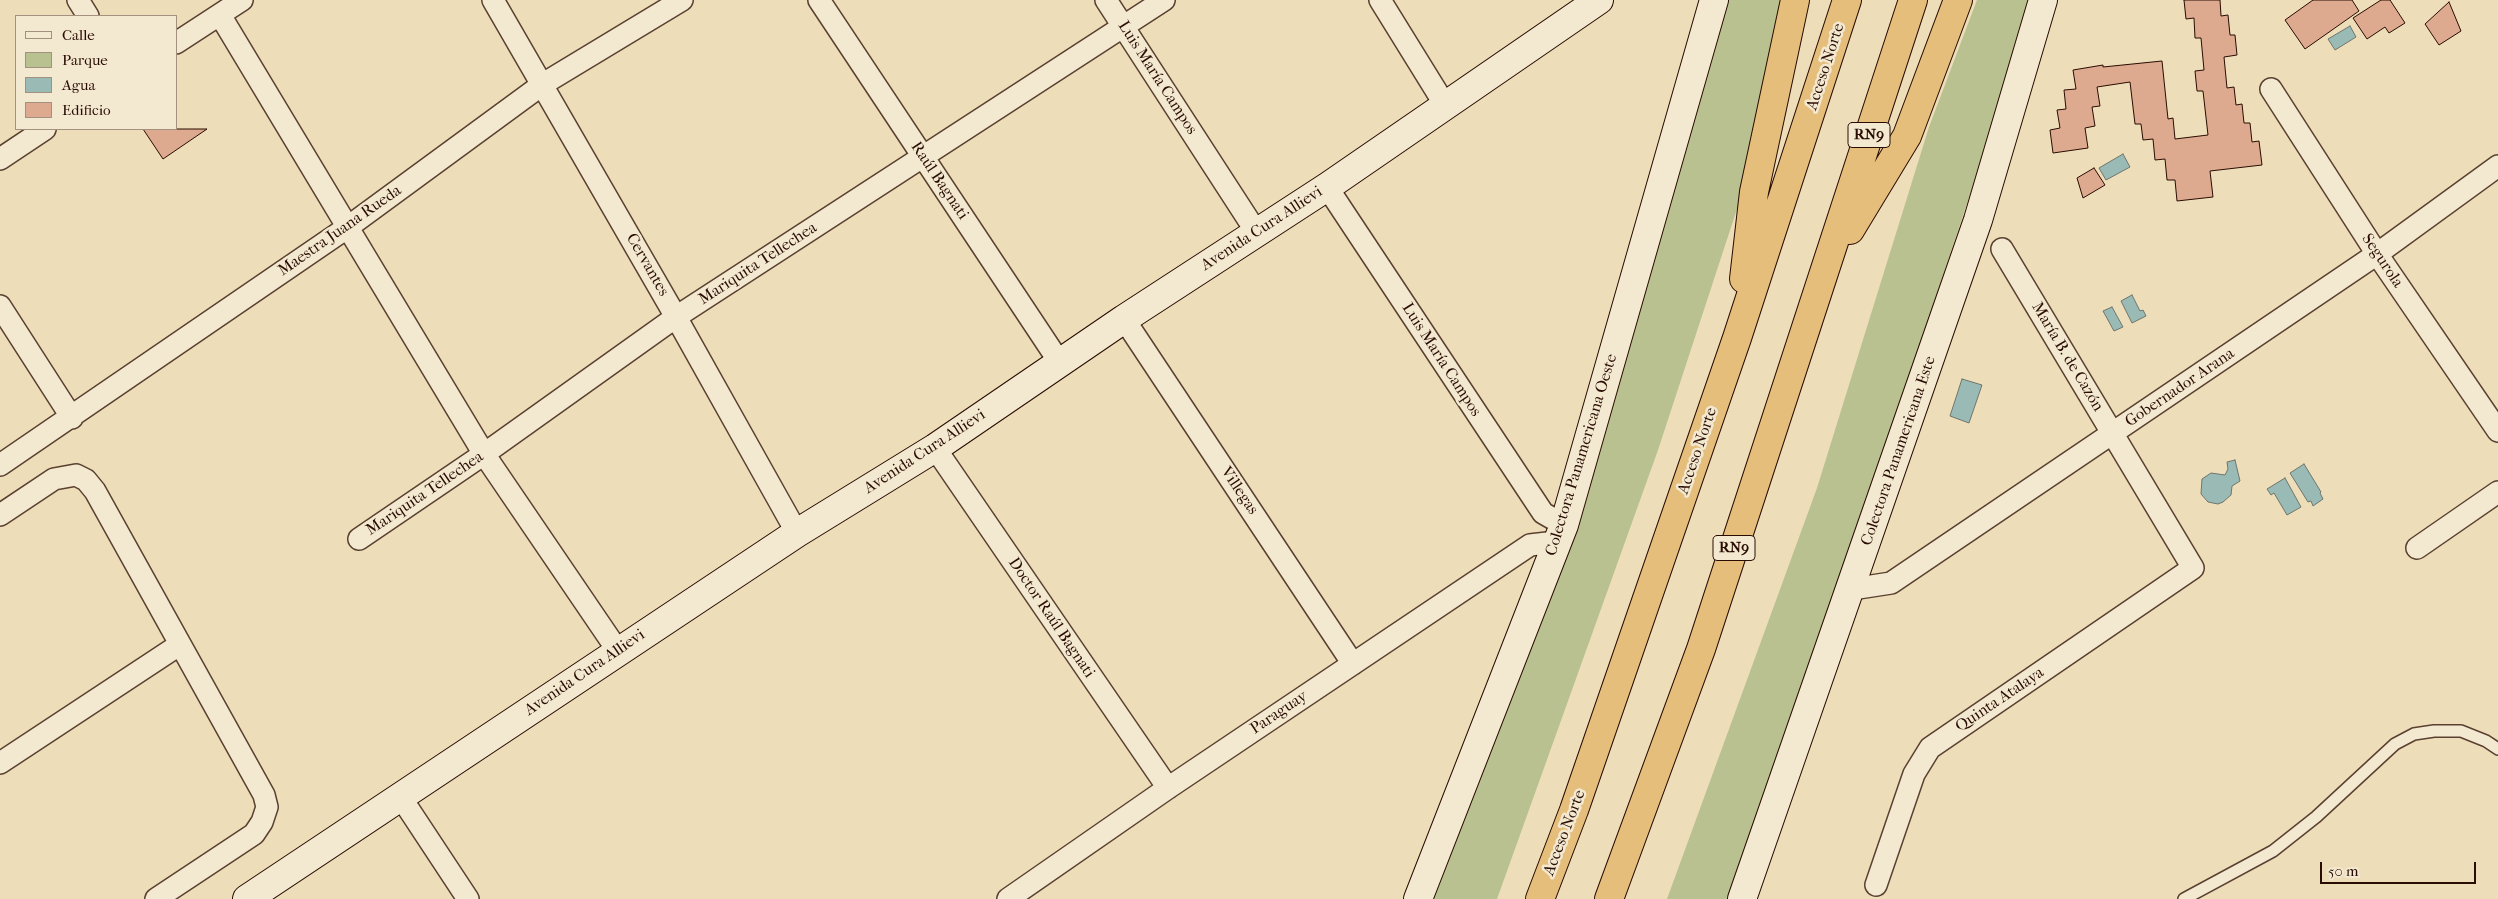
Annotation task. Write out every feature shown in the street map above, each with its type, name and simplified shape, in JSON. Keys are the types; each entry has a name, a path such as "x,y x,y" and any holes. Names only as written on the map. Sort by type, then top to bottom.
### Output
{"highway":[{"path":"1737,338 1754,192 1795,0"},
{"name":"Acceso Norte","path":"1540,899 1574,810 1737,338 1847,0"},
{"name":"RN9","path":"1609,899 1701,649 1913,0"},
{"path":"1826,270 1907,136 1958,0"}],"street":[{"path":"78,0 87,15"},
{"path":"178,42 242,0"},
{"name":"Cervantes","path":"493,0 676,317 797,533"},
{"name":"Maestra Juana Rueda","path":"0,466 348,227 543,84 682,0"},
{"name":"Raúl Bagnati","path":"819,0 1060,362"},
{"name":"Luis María Campos","path":"1106,0 1257,233"},
{"name":"Mariquita Tellechea","path":"359,539 484,454 676,317 1164,0"},
{"path":"1380,0 1445,105"},
{"name":"Avenida Cura Allievi","path":"247,899 797,533 935,448 1124,319 1327,187 1599,0"},
{"name":"Colectora Panamericana Oeste","path":"1418,899 1560,534 1714,0"},
{"name":"Colectora Panamericana Este","path":"1742,899 1852,589 1978,220 2043,0"},
{"path":"220,15 484,454 618,651"},
{"name":"Segurola","path":"2271,89 2377,254 2498,431"},
{"path":"0,159 44,130"},
{"name":"Gobernador Arana","path":"1852,589 1891,583 2377,254 2498,166"},
{"name":"Luis María Campos","path":"1327,187 1543,513 1560,534"},
{"name":"María B. de Cazón","path":"2002,249 2114,433 2193,568"},
{"path":"0,306 72,418"},
{"name":"Villegas","path":"1124,319 1353,664"},
{"name":"Doctor Raúl Bagnati","path":"935,448 1168,788"},
{"path":"0,515 54,480 76,475 86,480 95,491 264,795 267,807 262,822 254,834 156,899"},
{"path":"2417,548 2498,492"},
{"name":"Paraguay","path":"1008,899 1168,788 1530,545 1560,534"},
{"name":"Quinta Atalaya","path":"1876,885 1914,774 1930,748 2193,568"},
{"path":"0,763 179,645"},
{"path":"400,796 468,899"}],"lane":[{"path":"2184,899 2273,851 2316,818 2394,744 2414,734 2434,730 2461,731 2498,748"}],"green space":[{"path":"1722,0 1783,0 1755,154 1658,450 1497,899 1426,899"},
{"path":"1977,0 2031,0 2001,102 1845,568 1727,899 1667,899 1817,488 1929,127"}],"water":[{"path":"2350,26 2356,37 2335,50 2328,39"},
{"path":"2123,154 2130,167 2106,180 2099,168"},
{"path":"2132,295 2140,311 2143,310 2146,316 2132,323 2121,301"},
{"path":"2112,307 2123,327 2114,331 2103,311"},
{"path":"1962,379 1982,385 1969,423 1950,416"},
{"path":"2235,460 2240,481 2232,486 2231,495 2218,504 2208,502 2201,494 2202,479 2211,473 2225,475 2228,469 2227,462"},
{"path":"2304,464 2321,492 2323,499 2313,506 2311,501 2308,502 2290,473"},
{"path":"2285,478 2301,507 2287,515 2274,493 2271,495 2267,489"}],"building":[{"path":"2184,0 2220,0 2221,16 2228,15 2230,35 2235,35 2237,55 2224,57 2227,88 2234,87 2236,105 2242,104 2244,123 2250,123 2252,142 2259,141 2262,165 2210,171 2213,197 2177,201 2175,180 2167,180 2165,159 2155,160 2153,139 2143,140 2141,124 2135,124 2130,82 2097,87 2100,106 2092,107 2095,126 2085,128 2088,148 2053,153 2050,130 2060,128 2057,110 2066,109 2064,90 2076,89 2073,70 2103,65 2103,67 2162,61 2168,119 2173,118 2175,139 2208,135 2203,91 2197,91 2195,71 2204,70 2201,38 2195,38 2194,18 2186,19"},
{"path":"2313,0 2352,0 2359,11 2305,49 2285,20"},
{"path":"2381,0 2390,0 2405,23 2389,33 2385,27 2367,39 2353,18"},
{"path":"2449,2 2461,31 2439,45 2425,24"},
{"path":"207,129 163,159 144,130"},
{"path":"2094,168 2105,185 2083,198 2077,178"}]}
